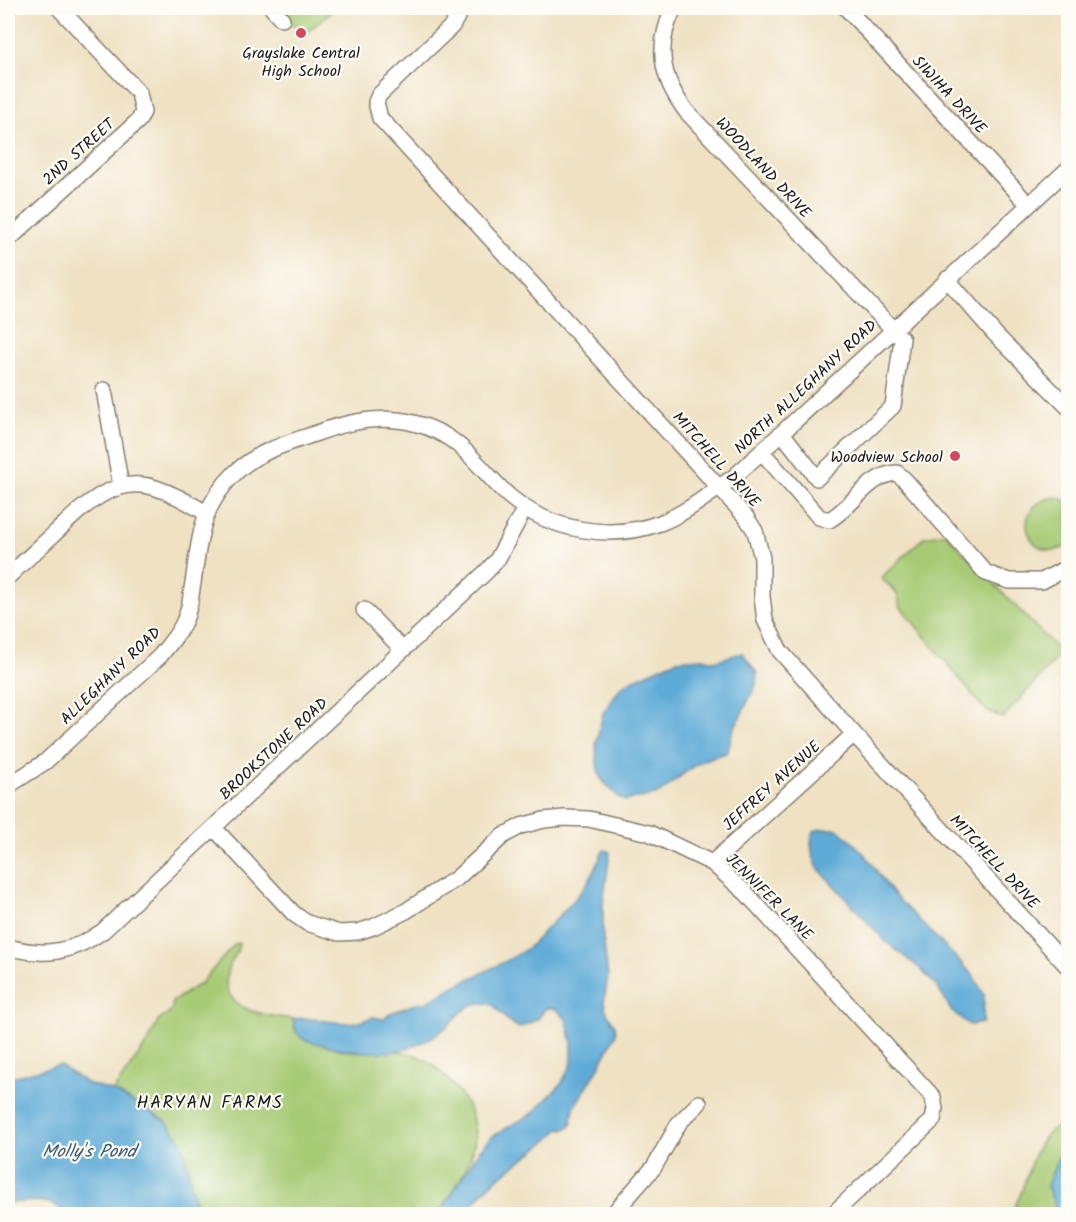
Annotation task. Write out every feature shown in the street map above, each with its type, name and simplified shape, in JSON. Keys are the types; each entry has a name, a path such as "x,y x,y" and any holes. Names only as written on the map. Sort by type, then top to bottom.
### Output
{"street":[{"name":"2ND STREET","path":"8,240 139,120 143,112 139,93 59,8"},
{"name":"MITCHELL DRIVE","path":"462,8 452,26 379,95 376,110 380,118 746,516 755,531 762,558 762,597 765,620 780,651 1068,967"},
{"name":"WOODLAND DRIVE","path":"674,8 666,22 662,48 664,73 675,97 892,329"},
{"name":"SIWIHA DRIVE","path":"846,8 1029,205"},
{"name":"NORTH ALLEGHANY ROAD","path":"525,508 562,525 601,532 624,531 661,523 691,506 734,477 762,452 892,329 1068,169"},
{"path":"947,279 995,334 1068,407"},
{"path":"782,434 817,478 893,406 902,339 892,329"},
{"path":"104,390 121,486"},
{"name":"ALLEGHANY ROAD","path":"8,786 45,762 170,644 181,629 188,610 201,530 206,513 216,495 237,472 261,455 333,427 356,421 374,418 399,419 445,436 510,497 525,508"},
{"path":"762,452 819,517 829,520 887,473 897,473 986,573 1009,581 1042,581 1068,567"},
{"path":"11,568 88,502 106,491 121,486 154,487 206,513"},
{"name":"BROOKSTONE ROAD","path":"8,947 25,952 64,951 86,943 103,931 487,572 497,560 525,508"},
{"path":"364,610 403,650"},
{"name":"JEFFREY AVENUE","path":"712,863 854,734"},
{"name":"JENNIFER LANE","path":"214,828 294,914 307,923 339,933 358,932 374,927 406,911 457,878 503,836 521,826 544,820 589,819 649,832 712,863 746,893 933,1097 935,1109 933,1119 833,1215"},
{"path":"613,1215 654,1167 679,1123 699,1103"}],"green space":[{"path":"278,8 335,8 303,36"},
{"path":"1054,497 1068,503 1068,545 1055,550 1044,549 1035,543 1029,534 1027,523 1030,512 1039,503"},
{"path":"945,533 1061,653 1003,718 985,710 899,605 894,590 881,578 924,537"},
{"path":"239,943 238,950 228,969 226,983 229,994 236,1002 257,1013 293,1019 295,1031 340,1050 398,1051 415,1055 432,1064 454,1086 467,1104 473,1121 475,1137 467,1167 439,1214 198,1214 191,1186 166,1121 113,1091 148,1042 158,1021 172,1009 172,1002 201,983 235,944"},
{"path":"1060,1125 1068,1129 1068,1142 1058,1158 1047,1186 1055,1206 1053,1214 1010,1214 1017,1203 1030,1165 1041,1142 1049,1132"}],"water":[{"path":"742,653 757,673 756,685 732,733 728,752 700,762 655,795 626,801 618,797 599,775 596,744 603,713 620,688 630,681 677,660 703,658 714,661"},
{"path":"837,829 850,839 867,857 892,893 973,975 984,995 983,1023 970,1025 952,1012 936,985 918,967 886,942 818,868 811,840 814,831"},
{"path":"605,850 610,852 603,903 603,937 608,976 604,1002 607,1013 615,1025 616,1034 574,1107 571,1125 564,1130 562,1128 557,1130 545,1143 497,1179 486,1189 467,1214 439,1214 479,1151 493,1136 533,1113 561,1084 572,1063 572,1042 566,1019 556,1009 546,1008 538,1019 519,1028 508,1021 493,1005 476,1004 425,1041 402,1050 380,1052 341,1049 307,1040 296,1032 293,1019 304,1018 341,1023 360,1022 373,1017 384,1019 391,1013 421,1002 424,1004 514,957 531,945 572,903 586,885"},
{"name":"Molly's Pond","path":"59,1065 88,1084 113,1091 166,1121 180,1139 186,1155 198,1214 66,1214 60,1208 46,1202 8,1203 8,1078"},
{"path":"1068,1142 1068,1214 1053,1214 1055,1205 1047,1186 1058,1158"}],"waterway":[{"path":"1062,1101 1068,1107"}],"place":[{"name":"Grayslake Central High School","path":"301,33"},
{"name":"Woodview School","path":"955,456"}],"district":[{"name":"HARYAN FARMS","path":"210,1102"}]}
